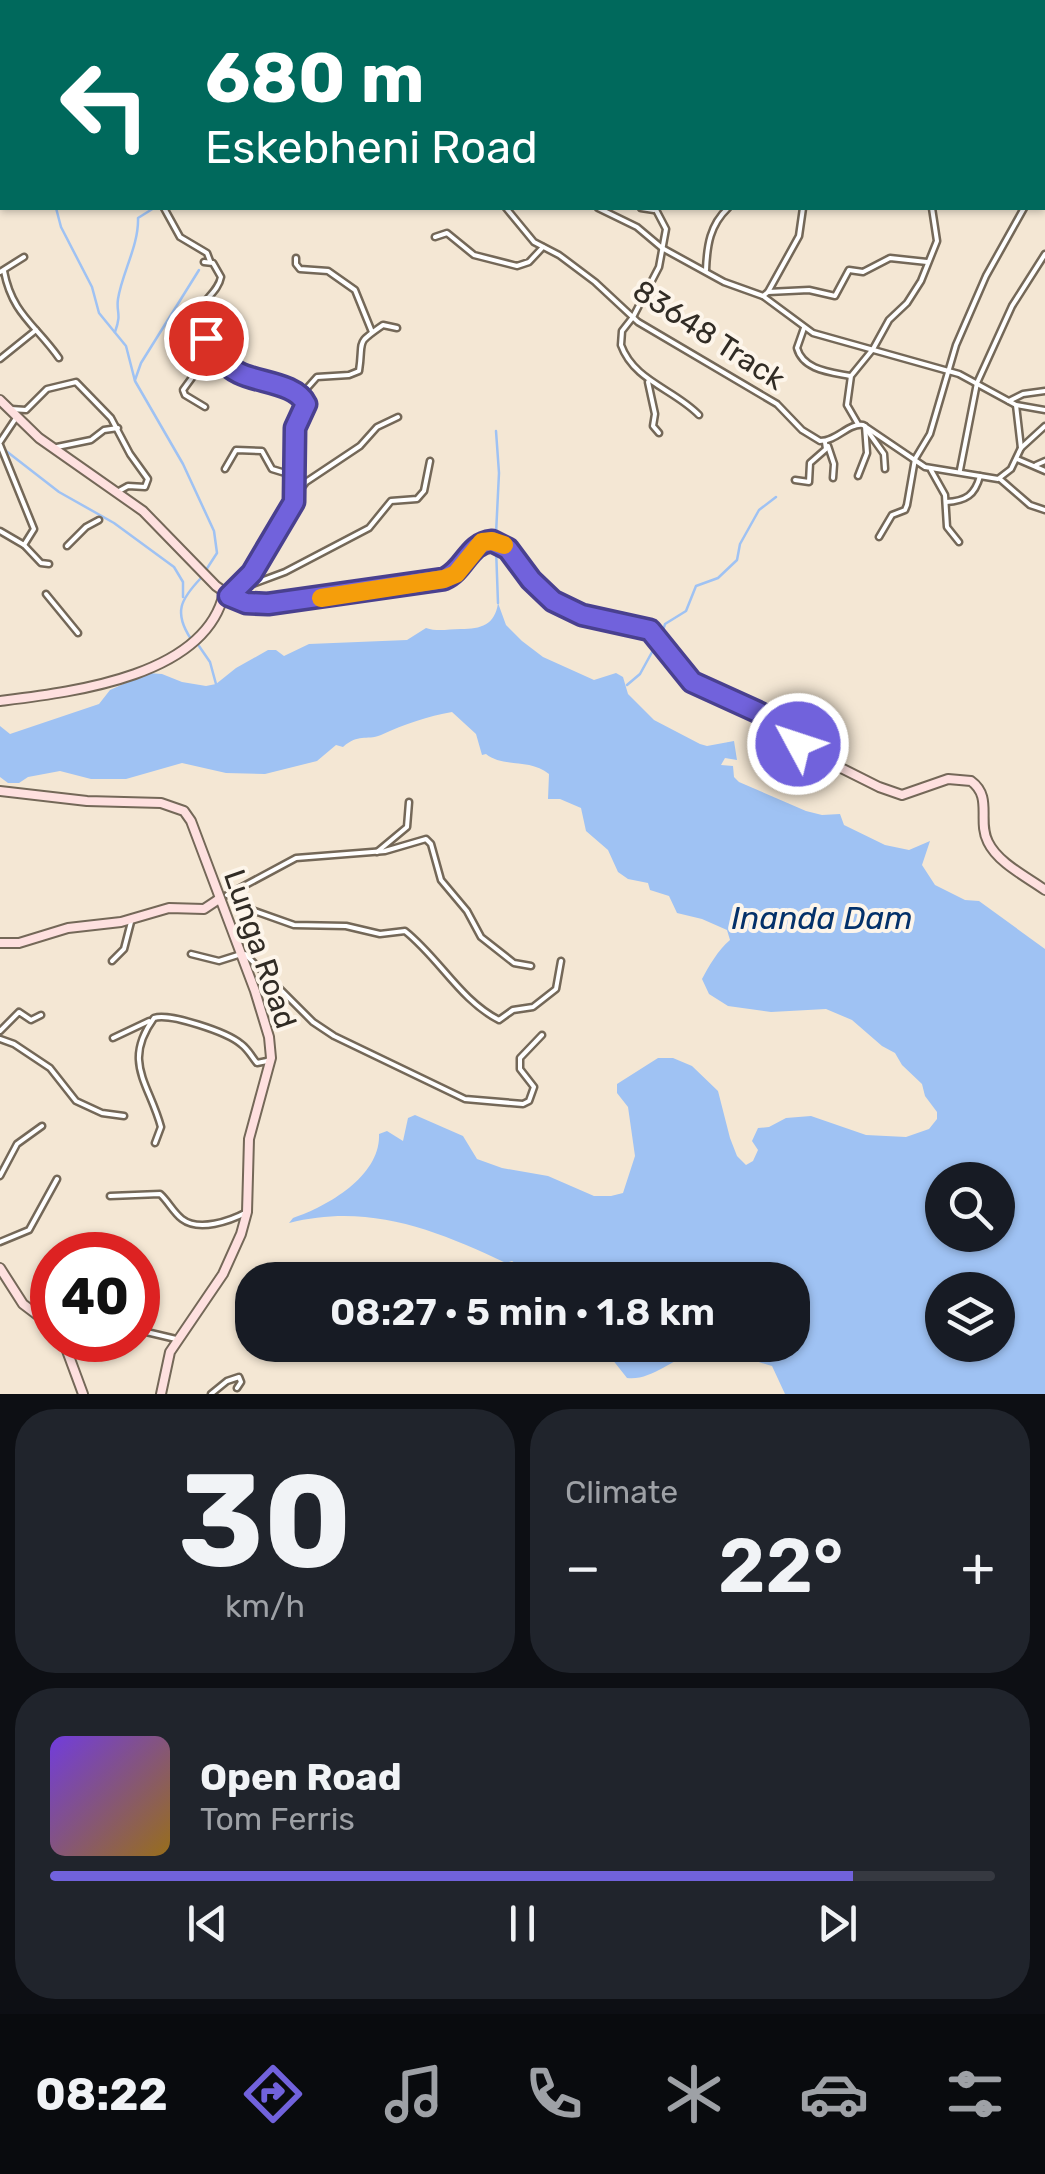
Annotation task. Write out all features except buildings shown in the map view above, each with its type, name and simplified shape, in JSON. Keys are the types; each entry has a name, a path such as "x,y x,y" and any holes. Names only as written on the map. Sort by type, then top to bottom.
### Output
{"street":[{"path":"165,210 180,238 206,253 207,262 219,272 221,282 200,306 198,316 217,355 237,372 300,395 306,404 295,428 296,495"},
{"name":"83648 Track","path":"508,210 530,238 595,282 633,317 777,404 807,435 826,442"},
{"path":"602,210 733,286 766,294 814,290 835,296 849,270 863,272 890,258 929,263"},
{"path":"655,210 666,229 657,274 622,331 620,345 648,380 679,396 699,415"},
{"path":"706,270 711,232 726,210"},
{"path":"766,294 799,236 803,210"},
{"path":"885,469 884,454 847,405 851,376 889,320 912,296 929,263 937,238 933,210"},
{"path":"879,538 892,515 908,505 915,459 930,434 947,371 986,276 1023,210"},
{"path":"434,237 447,234 474,255 517,266 528,262 543,247"},
{"path":"960,470 977,383 1012,306 1045,254"},
{"path":"24,257 2,272 8,290 16,307 59,358"},
{"path":"296,258 300,269 328,271 355,290 372,332"},
{"path":"766,294 804,328 834,341 947,371 1016,405 1044,410 1045,392 1022,394 1010,401"},
{"path":"300,395 317,377 358,371 361,342 383,324 397,328"},
{"path":"804,328 797,348 800,358 819,369 851,376"},
{"path":"0,360 36,330"},
{"path":"205,407 185,396 183,390 199,368 217,355"},
{"path":"648,380 655,414 653,426 659,434"},
{"path":"8,409 26,410 48,390 74,381 111,418 148,480 143,487 128,486 119,491"},
{"path":"0,400 53,448 143,511 230,596 258,604 282,603 444,579 456,574 482,542 500,543 553,601 582,615 650,630 692,682 760,713 804,749 830,763 896,794 957,778 977,785 983,797 984,832 989,846 1045,890"},
{"path":"1016,405 1021,448"},
{"path":"0,701 104,683 176,656 199,640 252,573 306,482 360,446 377,427 398,417"},
{"path":"16,418 0,444 2,461 34,525 32,538 24,545"},
{"path":"826,442 863,425"},
{"path":"863,425 930,468 1000,479 1030,505 1045,510"},
{"path":"858,476 867,454 863,425"},
{"path":"1000,479 1021,448 1045,426"},
{"path":"53,448 91,440 102,430 118,428"},
{"path":"826,442 834,464 832,478"},
{"path":"795,480 809,482 810,463 826,448 826,442"},
{"path":"225,470 238,450 262,451 272,469 295,476"},
{"path":"1016,459 1045,471"},
{"path":"237,589 285,572 369,528 391,501 417,498 424,491 430,461"},
{"path":"1036,465 1045,461"},
{"path":"930,468 946,502 947,527 959,542"},
{"path":"946,502 966,500 980,476"},
{"path":"67,546 99,520"},
{"path":"0,531 24,545 41,563 49,564"},
{"path":"46,594 78,633"},
{"name":"Lunga Road","path":"0,791 177,806 191,821 265,1020 271,1058 248,1146 247,1212 223,1274 176,1340 166,1361 164,1392"},
{"path":"376,852 404,830 409,802"},
{"path":"0,943 14,944 68,928 131,920 169,908 204,908 296,858 376,852 424,839 430,842 441,880 467,911 481,937 514,963 532,966"},
{"path":"229,894 246,908 294,925 346,926 380,934 405,931 438,960 461,993 499,1020 514,1010 533,1006 556,989 561,962"},
{"path":"112,961 129,938 131,920"},
{"path":"191,954 219,962 241,953 247,955 261,973 330,1034 465,1099 524,1104 529,1101 534,1087 520,1068 520,1058 542,1035"},
{"path":"0,1030 19,1012 31,1020 41,1015"},
{"path":"113,1038 160,1016 169,1016 224,1035 244,1046 260,1064 271,1058"},
{"path":"152,1020 138,1049 137,1061 161,1127 154,1143"},
{"path":"0,1040 14,1044 50,1068 76,1101 102,1113 124,1116"},
{"path":"0,1176 17,1144 42,1126"},
{"path":"0,1242 29,1230 57,1180"},
{"path":"110,1196 160,1194 183,1220 197,1225 236,1218 247,1212"},
{"path":"0,1268 30,1309"},
{"path":"160,1336 176,1340"},
{"path":"71,1362 83,1394"},
{"path":"211,1394 239,1377 237,1388"}],"water":[{"name":"Inanda Dam","path":"498,603 506,625 543,657 594,680 616,673 623,677 628,694 654,720 700,744 734,741 737,760 725,758 721,765 733,766 739,782 806,811 840,814 844,825 885,845 909,850 930,841 922,865 935,885 965,900 979,901 1045,949 1045,1394 785,1394 772,1366 759,1362 810,1362 810,1262 504,1262 427,1230 373,1218 346,1216 289,1223 350,1187 371,1163 379,1134 387,1131 403,1141 408,1118 415,1115 463,1136 477,1159 548,1176 594,1196 623,1193 635,1156 628,1107 617,1093 617,1084 658,1058 673,1058 692,1066 718,1091 730,1138 737,1156 746,1165 758,1150 752,1141 758,1128 786,1118 811,1116 866,1135 906,1137 929,1129 937,1119 922,1084 895,1053 852,1020 826,1009 771,1012 728,1006 709,994 702,979 730,940 727,930 677,913 669,896 618,872 608,850 586,831 581,808 560,799 548,799 549,774 534,766 482,755 476,734 452,712 358,739 343,747 336,745 317,761 265,774 226,773 182,763 126,779 91,779 60,771 28,777 19,783 8,783 0,777 0,726 10,734 99,704 110,690 148,673 206,686 216,684 268,650 284,656 309,644 407,640 426,628 468,629 490,621"},
{"name":"Inanda Dam","path":"614,1362 674,1362 653,1373 627,1378"}],"waterway":[{"path":"57,210 61,227 92,287 99,313 126,346 135,381 183,464 214,531 217,553 206,570"},
{"path":"115,332 118,299 138,218 151,210"},
{"path":"135,380 141,363 199,270"},
{"path":"496,431 496,534"},
{"path":"1,447 59,492 114,523 174,567 183,582 183,597"},
{"path":"662,634 665,624 686,611 696,586 718,578 737,560 740,544 759,510 776,497"},
{"path":"496,548 498,603"},
{"path":"191,639 182,621 182,606 201,578"},
{"path":"627,685 640,674 657,643"},
{"path":"199,646 210,662 216,684"}],"slow traffic":[{"path":"321,598 444,579 456,574 482,542 504,545"}],"route":[{"path":"206,338 228,367 298,393 306,404 295,428 296,480 288,517 247,580 229,596 246,603 268,604 444,579 456,574 482,542 500,543 553,601 582,615 650,630 692,682 752,708 798,744"}]}
